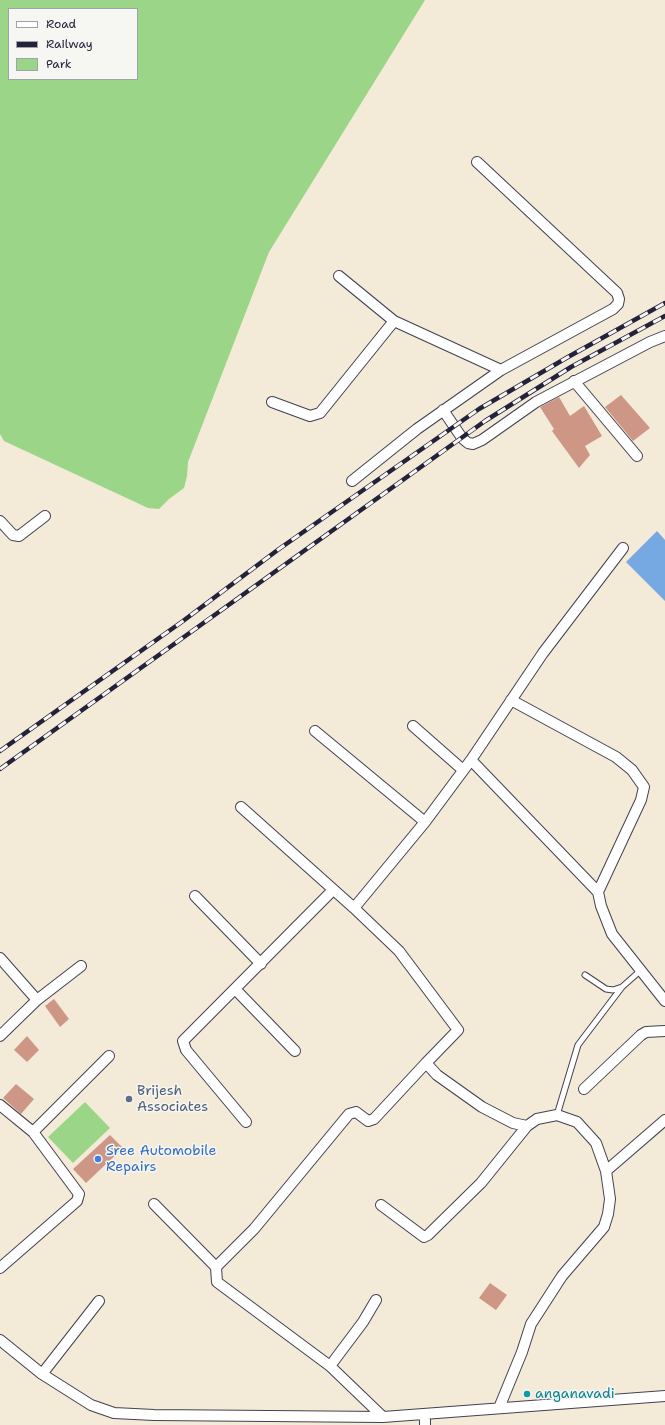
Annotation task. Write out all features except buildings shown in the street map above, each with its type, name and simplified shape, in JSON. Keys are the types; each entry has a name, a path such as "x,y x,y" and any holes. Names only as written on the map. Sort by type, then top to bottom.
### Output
{"street":[{"path":"352,481 443,410 501,370 613,309 618,304 619,299 617,293 476,162"},
{"path":"339,276 394,321 501,370"},
{"path":"272,402 310,416 320,414 394,321"},
{"path":"443,410 462,438 468,443 473,444 482,440 536,402 650,342 665,336"},
{"path":"574,381 637,456"},
{"path":"0,521 13,535 19,536 45,516"},
{"path":"354,908 425,822 471,760 547,647 623,548"},
{"path":"511,700 616,758 632,770 644,787 641,800 598,892 600,906 612,934 665,1001"},
{"path":"412,726 463,770"},
{"path":"315,731 425,822"},
{"path":"471,760 598,892"},
{"path":"216,1267 254,1229 349,1114 356,1112 368,1121 374,1119 458,1030 399,951 354,908 332,891 241,807"},
{"path":"246,1122 186,1050 183,1041 332,891"},
{"path":"195,896 261,964"},
{"path":"0,958 37,1000"},
{"path":"0,1036 37,1000 81,966"},
{"path":"235,989 295,1051"},
{"path":"584,1089 641,1035 646,1032 665,1031"},
{"path":"32,1132 109,1056"},
{"path":"426,1064 437,1075 482,1107 513,1123 527,1126"},
{"path":"0,1105 32,1132 79,1194 77,1202 0,1268"},
{"path":"381,1205 424,1237 428,1235 481,1183 527,1126 537,1119 557,1115 577,1122 596,1142 606,1171 610,1199 604,1227 562,1276 531,1324 522,1352 499,1408"},
{"path":"606,1171 665,1120"},
{"path":"154,1204 216,1267 217,1282 330,1366 383,1417"},
{"path":"330,1366 363,1322 376,1300"},
{"path":"42,1374 99,1301"},
{"path":"0,1355 3,1343 42,1374 91,1405 114,1413 196,1420 314,1416 383,1417 425,1420 499,1408 665,1396"},
{"path":"307,1425 314,1416"}],"lane":[{"path":"557,1115 578,1045 622,987 640,970"},
{"path":"585,974 606,989 613,990 622,987"}],"green space":[{"path":"0,0 425,0 269,252 188,462 184,488 169,499 159,509 148,508 4,441 0,434"},
{"path":"85,1102 110,1128 73,1163 48,1137"}],"water":[{"path":"657,531 665,540 665,601 626,562"}],"railway":[{"path":"0,751 183,621 279,549 479,409 665,303"},
{"path":"0,769 485,421 571,367 665,316"}],"place":[{"name":"Brijesh Associates","path":"129,1099"},
{"name":"Sree Automobile Repairs","path":"98,1159"},
{"name":"anganavadi","path":"527,1394"}]}
